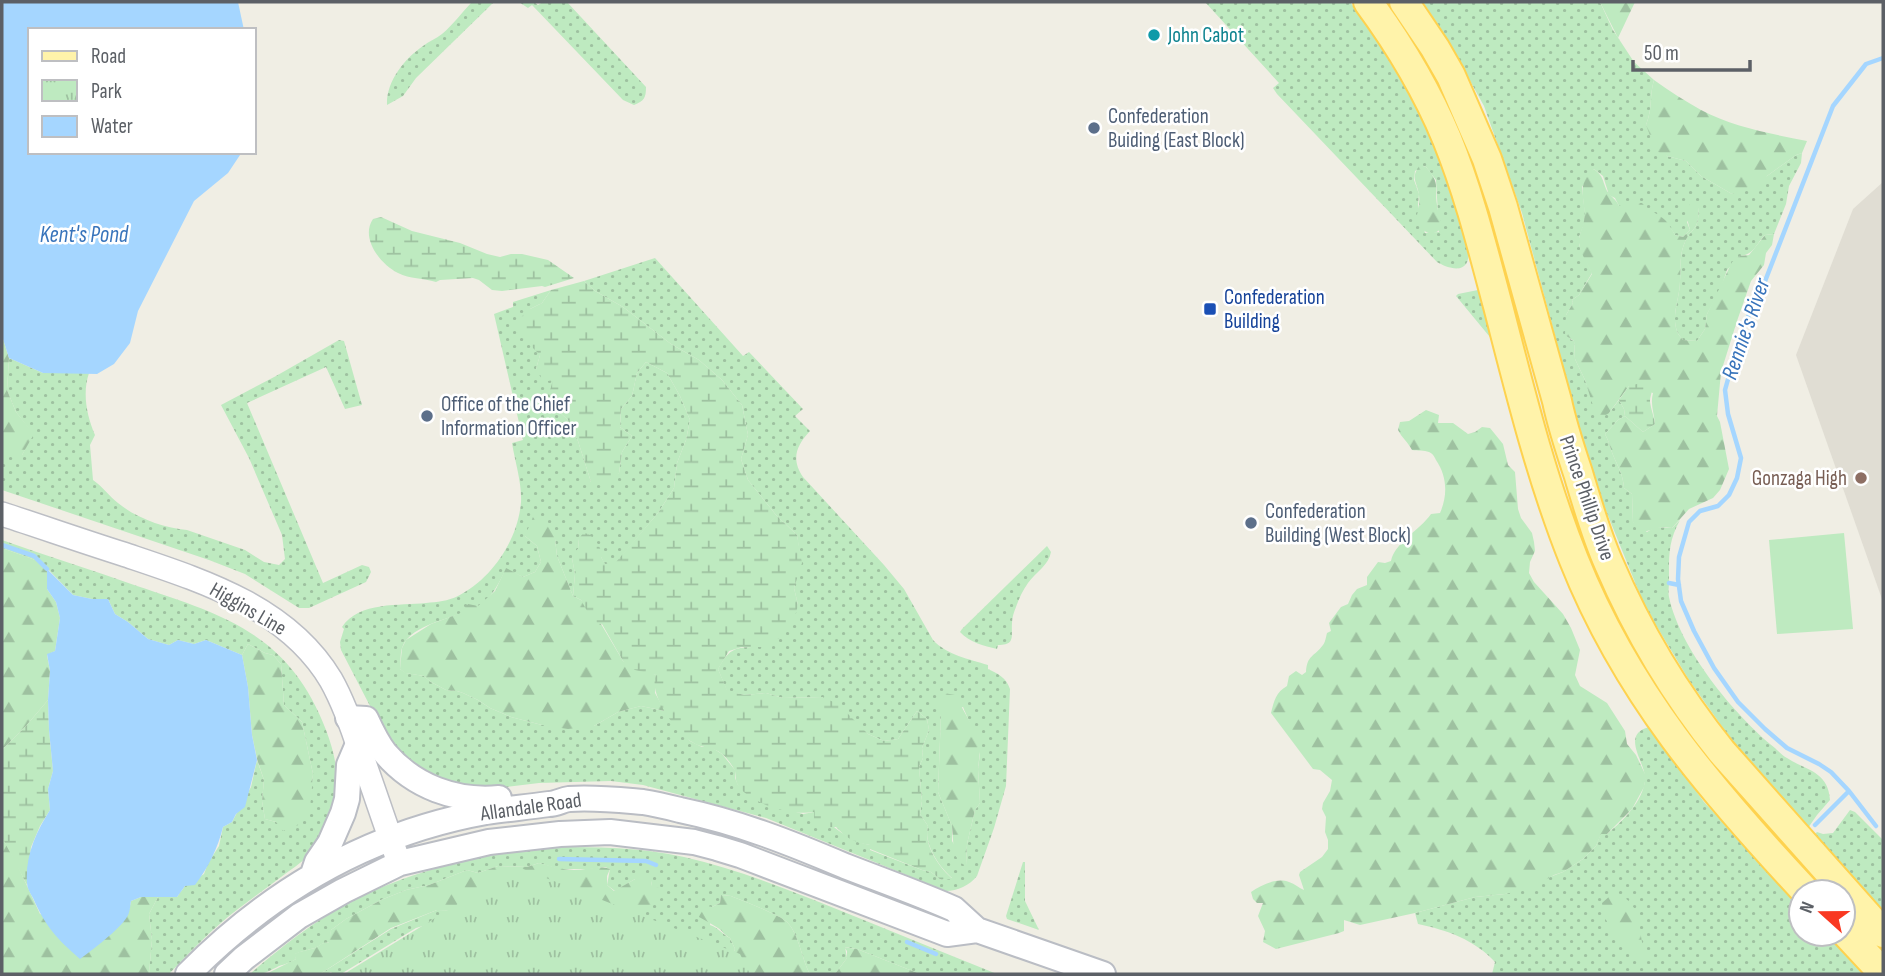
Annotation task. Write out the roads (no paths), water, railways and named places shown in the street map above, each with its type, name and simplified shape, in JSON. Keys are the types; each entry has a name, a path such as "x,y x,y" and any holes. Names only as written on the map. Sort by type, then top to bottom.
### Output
{"main road":[{"name":"Prince Phillip Drive","path":"1368,2 1407,61 1447,139 1474,219 1543,467 1570,550 1595,610 1628,669 1676,743 1730,809 1794,878"},
{"name":"Prince Phillip Drive","path":"1404,2 1451,76 1483,150 1503,207 1564,433 1608,563 1633,615 1679,696 1709,736 1883,933"},
{"path":"348,718 366,719 385,753 414,779 454,796 482,799 558,792 568,799"},
{"path":"313,874 342,813 349,765 358,744"},
{"name":"Allandale Road","path":"188,974 240,927 313,874 391,838 465,817 553,804 568,799 645,802 747,827 954,909 977,930 1103,974"},
{"name":"Allandale Road","path":"227,974 299,916 342,891 400,863 514,838 560,834 610,832 694,842 740,855 947,934 977,930"},
{"path":"1857,945 1883,973"}],"street":[{"name":"Higgins Line","path":"2,514 194,579 239,598 279,622 312,653 330,680 358,744 400,863"}],"water":[{"name":"Kent's Pond","path":"2,2 238,2 244,28 28,28 28,154 241,154 228,173 194,201 138,311 130,343 114,364 97,374 43,373 9,358 2,336"},
{"path":"47,569 73,595 108,599 115,614 148,639 169,645 178,640 194,644 206,640 242,655 257,760 245,807 236,814 232,822 223,827 212,858 195,885 185,886 177,897 141,897 131,901 129,914 123,922 80,959 47,924 27,885 32,845 50,810 48,789 53,771 48,700 50,671 47,654 55,651 60,618 56,602 47,589"}],"waterway":[{"name":"Rennie's River","path":"1876,826 1831,772 1787,748 1738,702 1714,668 1694,631 1681,601 1678,579 1679,557 1689,522 1700,511 1718,506 1729,495 1737,478 1741,458 1728,414 1725,390 1742,329 1762,289 1833,106 1866,64 1883,58"},
{"path":"2,545 34,556 47,569"},
{"path":"1669,583 1679,585"},
{"path":"1815,825 1849,791"},
{"path":"559,859 646,861 656,865"},
{"path":"907,942 936,954"}],"place":[{"name":"John Cabot","path":"1154,35"},
{"name":"Confederation Buiding (East Block)","path":"1094,128"},
{"name":"Confederation Building","path":"1210,309"},
{"name":"Office of the Chief Information Officer","path":"427,416"},
{"name":"Gonzaga High","path":"1861,478"},
{"name":"Confederation Building (West Block)","path":"1251,523"}]}
